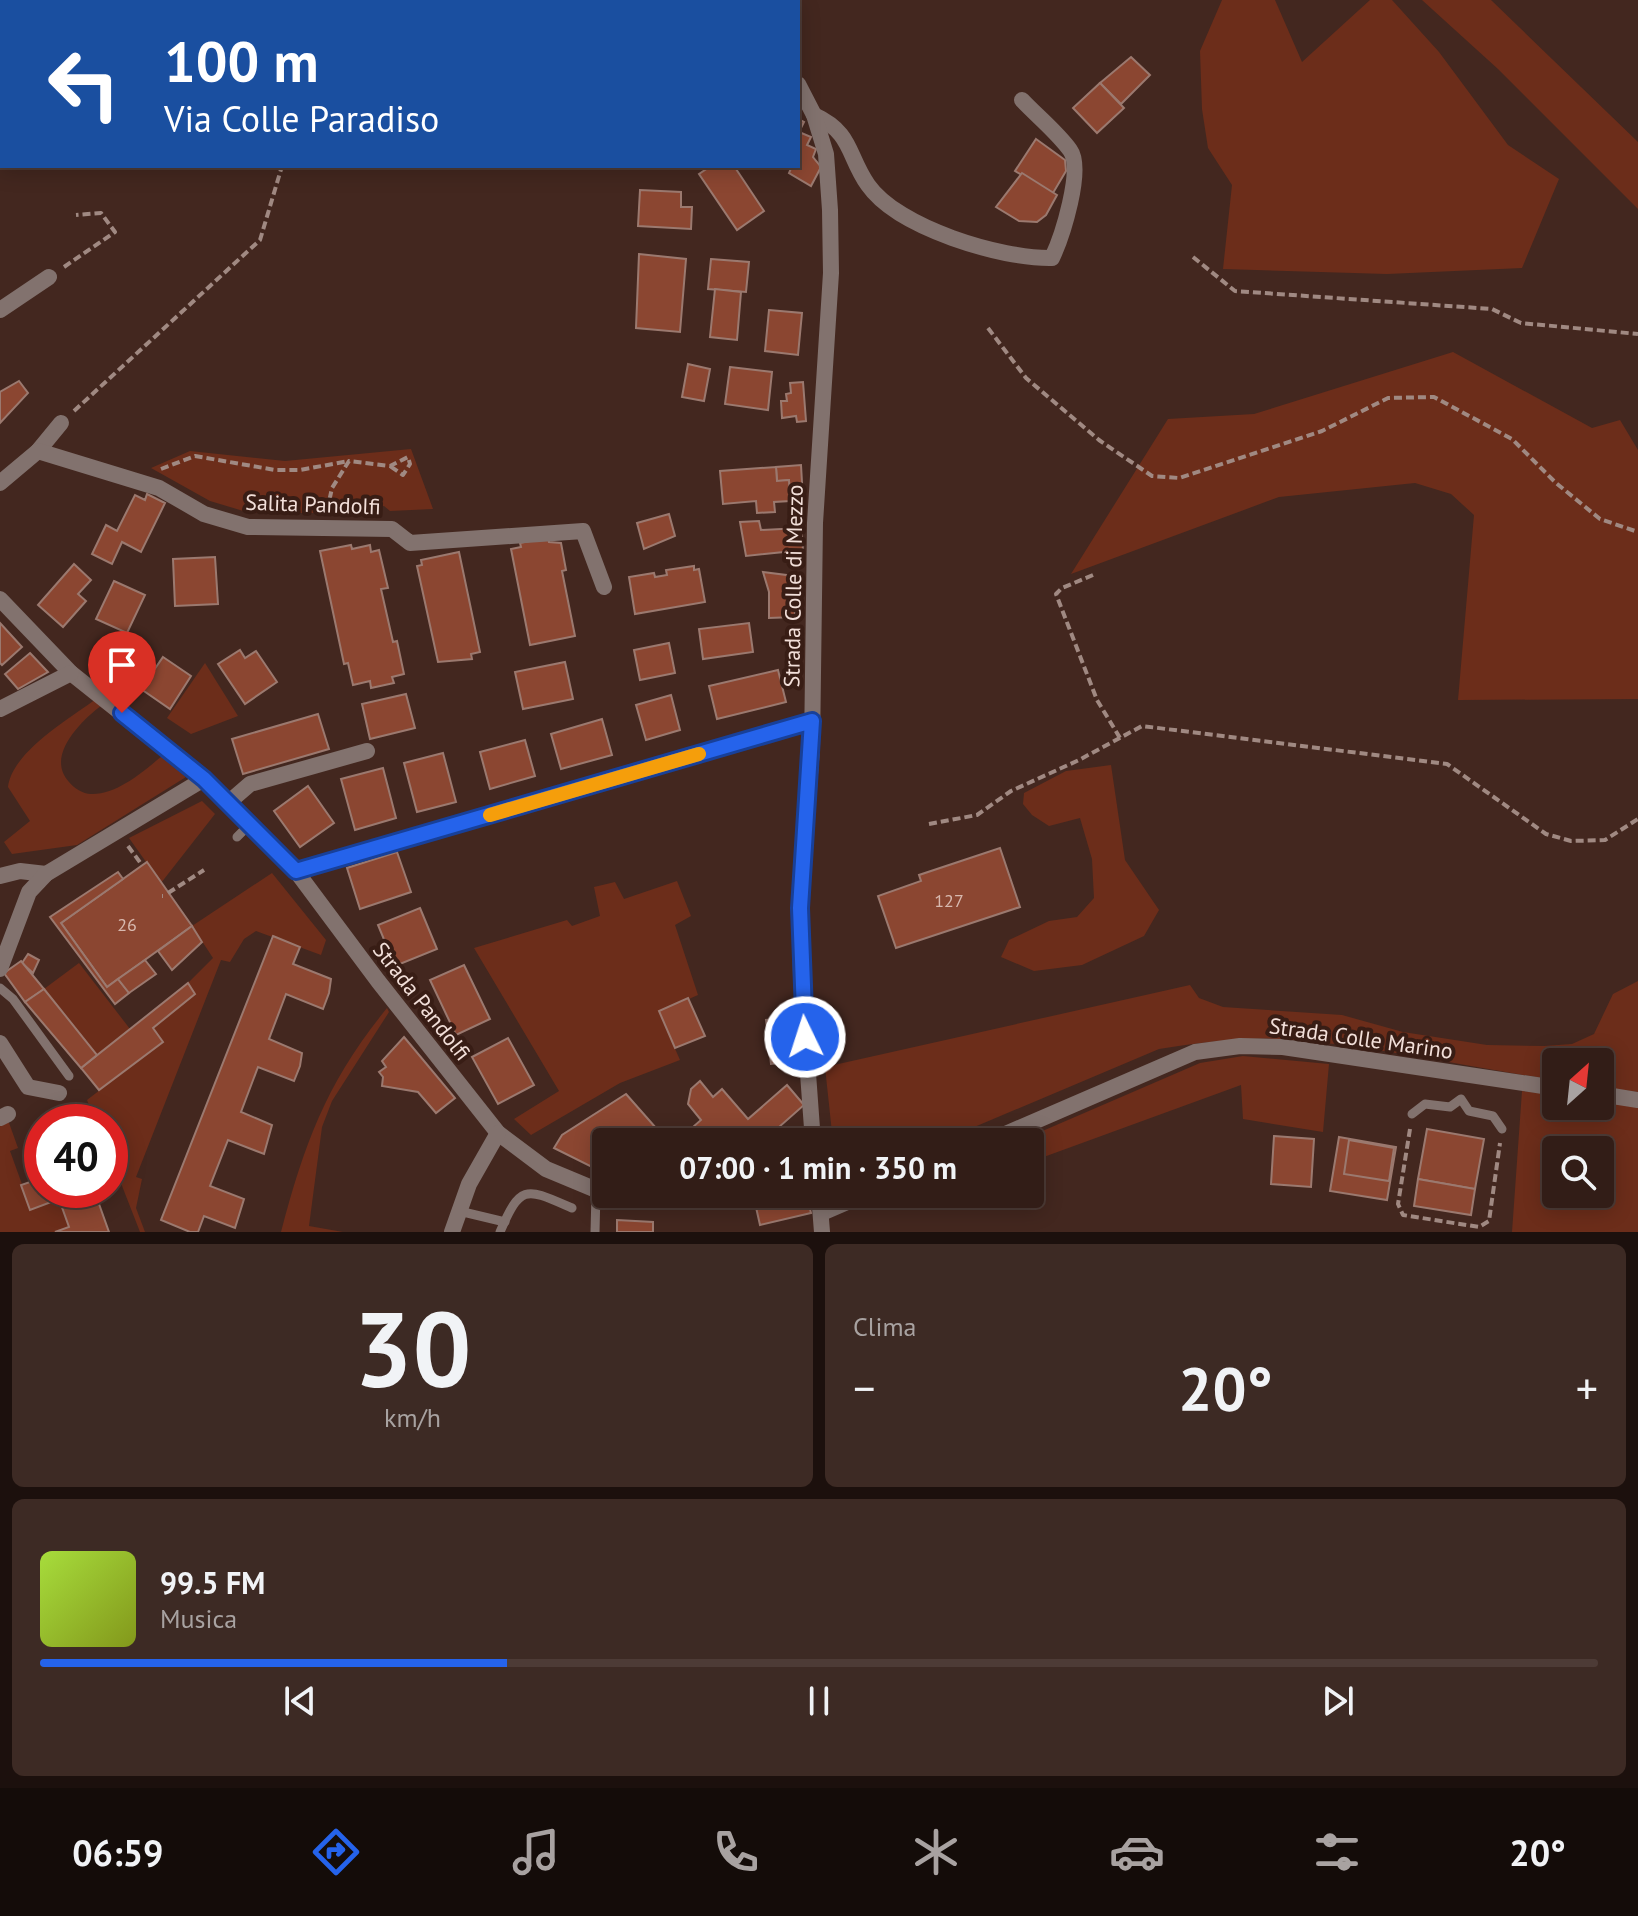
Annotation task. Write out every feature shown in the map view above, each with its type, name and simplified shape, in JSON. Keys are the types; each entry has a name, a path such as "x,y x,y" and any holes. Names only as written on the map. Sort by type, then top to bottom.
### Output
{"street":[{"name":"Strada Colle di Mezzo","path":"800,88 814,115 826,154 831,273 815,523 812,721 800,908 801,977 812,1128"},
{"path":"814,115 839,130 866,183 882,203 966,244 1036,258 1052,258 1061,240 1077,164 1071,150 1022,100"},
{"path":"0,310 49,277"},
{"path":"0,483 38,451 61,423"},
{"name":"Salita Pandolfi","path":"38,451 159,488 204,514 248,527 392,529 410,543 583,531 604,587"},
{"name":"Strada Pandolfi","path":"0,599 71,673 204,779 228,803 244,830 296,871 498,1133 523,1155 546,1169 592,1188"},
{"path":"0,709 71,673"},
{"path":"296,871 812,721"},
{"path":"228,803 250,784 367,751"},
{"path":"0,969 29,892 46,874 204,779"},
{"path":"0,876 20,871 46,874"},
{"path":"0,1043 28,1087 59,1093"},
{"name":"Strada Colle Marino","path":"1019,1128 1195,1052 1240,1046 1283,1047 1542,1086"},
{"path":"1614,1096 1638,1100"},
{"path":"452,1232 469,1184 498,1133"},
{"path":"819,1232 821,1208"},
{"path":"822,1213 834,1208"}],"lane":[{"path":"0,988 13,999 69,1076"},
{"path":"1465,1074 1461,1099 1469,1111 1493,1116 1502,1129"},
{"path":"1412,1114 1425,1104 1450,1107 1461,1099"},
{"path":"459,1211 503,1227 517,1196 532,1191 572,1208"},
{"path":"595,1232 600,1208"}],"path":[{"path":"61,423 260,240 281,168"},
{"path":"49,277 115,232 101,213 76,215"},
{"path":"1193,257 1235,291 1492,309 1521,323 1638,334"},
{"path":"988,328 1026,378 1099,440 1152,476 1179,478 1308,436 1388,398 1434,397 1512,439 1556,483 1600,519 1638,532"},
{"path":"156,471 185,457 195,456 275,470 300,470 349,461 390,466 403,475 410,464 408,457 390,466"},
{"path":"327,504 349,461"},
{"path":"1093,575 1062,588 1056,594 1097,700 1120,738"},
{"path":"929,824 977,815 1011,791 1142,726 1447,764 1546,834 1571,841 1605,840 1638,819"},
{"path":"118,831 142,865"},
{"path":"164,895 204,870"},
{"path":"1412,1114 1398,1204 1403,1215 1479,1227 1489,1221 1502,1129"}],"shaded area":[{"path":"1222,0 1275,0 1302,62 1370,0 1392,0 1439,52 1508,145 1559,179 1522,268 1387,274 1223,269 1232,185 1208,148 1202,109 1200,51"},
{"path":"1422,0 1491,0 1638,142 1638,209 1498,69"},
{"path":"1453,352 1592,428 1620,420 1638,450 1638,699 1458,700 1474,515 1451,494 1415,483 1279,497 1071,574 1168,419 1254,414"},
{"path":"411,449 433,509 390,511 384,506 354,513 250,513 210,501 151,468 190,451 285,461"},
{"path":"205,663 238,716 191,734 167,718"},
{"path":"96,699 102,705 76,730 63,750 63,772 73,786 88,794 111,791 130,781 162,756 186,777 77,845 12,854 4,842 30,821 8,787 12,774 43,737"},
{"path":"1111,765 1125,860 1159,910 1144,936 1082,965 1034,971 1001,957 1009,940 1049,921 1077,917 1094,898 1092,859 1080,818 1049,826 1032,815 1023,804 1024,793 1066,771"},
{"path":"202,801 215,814 161,883 129,838"},
{"path":"272,873 326,940 321,955 256,931 244,939 230,962 221,960 136,1177 142,1179 136,1208 145,1232 140,1232 128,1201 128,1104 89,1104 87,1100 162,1042 153,1028 195,994 188,983 213,958 192,926"},
{"path":"677,881 691,916 675,925 698,995 659,1012 680,1060 620,1083 531,1135 514,1119 559,1091 474,948 567,920 572,926 600,916 594,887 615,882 624,899"},
{"path":"79,963 130,1029 97,1055 44,989"},
{"path":"1638,981 1638,1092 1614,1089 1614,1048 1542,1048 1542,1078 1351,1046 1282,1039 1236,1040 1159,1049 972,1128 832,1128 825,1067 1190,985 1199,998 1223,1007 1342,1015 1403,1032 1487,1045 1572,1044 1594,1034 1613,994"},
{"path":"387,1008 389,1012 332,1101 322,1127 309,1226 343,1232 281,1232 299,1169 320,1114 348,1061"},
{"path":"1243,1056 1329,1064 1323,1132 1243,1119 1241,1085 1044,1157 1044,1130 1200,1063"},
{"path":"1522,1091 1542,1093 1542,1120 1614,1120 1614,1103 1638,1106 1638,1232 1512,1232"},
{"path":"8,1120 18,1148 10,1151 24,1190 24,1208 62,1208 69,1227 55,1232 0,1232 0,1125"}],"building":[{"path":"1131,57 1150,75 1121,104 1100,83"},
{"path":"1100,83 1124,108 1097,133 1073,108"},
{"path":"800,132 811,137 807,145 816,149 813,157 821,167 811,186 789,173 791,168 800,168"},
{"path":"1036,139 1065,160 1066,171 1053,193 1015,171"},
{"path":"708,168 735,168 764,211 737,230 699,174"},
{"path":"1022,173 1057,195 1046,215 1037,222 1019,221 996,207"},
{"path":"640,190 681,192 681,207 692,207 691,229 638,226"},
{"path":"639,254 686,259 680,332 636,328"},
{"path":"711,259 749,262 746,292 708,289"},
{"path":"715,289 741,292 737,340 710,337"},
{"path":"769,310 802,313 798,355 765,351"},
{"path":"688,364 710,369 704,401 682,397"},
{"path":"730,367 772,372 768,410 725,404"},
{"path":"19,381 28,393 0,423 0,392"},
{"path":"803,382 806,421 797,422 796,416 782,418 781,401 787,401 786,394 791,393 790,383"},
{"path":"801,465 803,500 790,501 789,480 777,481 776,467"},
{"path":"776,467 777,481 789,480 790,501 774,502 775,512 757,513 756,501 723,504 720,471"},
{"path":"147,494 165,503 141,552 122,542 112,564 92,554 106,525 117,531 135,495 145,500"},
{"path":"669,514 675,536 644,549 637,523"},
{"path":"759,521 761,530 801,528 803,550 746,556 740,522"},
{"path":"548,537 549,542 561,543 566,570 562,571 575,636 530,645 511,549 521,547 520,543"},
{"path":"351,545 352,549 370,545 371,552 379,550 388,588 381,589 404,674 392,677 394,683 371,688 370,681 353,685 348,663 344,664 320,551"},
{"path":"459,552 480,652 471,654 472,659 438,662 417,566 422,565 421,560"},
{"path":"215,557 218,604 175,606 173,559"},
{"path":"74,564 91,580 78,594 86,601 63,627 38,605"},
{"path":"694,566 694,570 699,569 705,602 635,614 629,577 654,573 655,577 667,575 666,570"},
{"path":"763,572 794,576 795,617 769,618 769,592"},
{"path":"114,581 145,595 127,633 96,619"},
{"path":"0,623 22,647 2,665 0,663"},
{"path":"749,623 753,652 703,659 699,629"},
{"path":"669,643 675,673 640,680 634,650"},
{"path":"240,650 245,658 256,651 277,682 245,704 218,664"},
{"path":"30,653 48,672 18,689 5,674"},
{"path":"163,657 191,676 170,709 141,689"},
{"path":"565,662 573,699 523,709 515,672"},
{"path":"778,670 786,702 717,719 709,686"},
{"path":"406,694 415,728 370,739 362,704"},
{"path":"671,695 680,730 646,740 636,705"},
{"path":"318,714 329,749 243,774 232,739"},
{"path":"602,719 612,755 561,769 551,734"},
{"path":"525,740 535,776 490,789 480,752"},
{"path":"443,753 456,802 417,812 404,763"},
{"path":"383,768 396,818 355,830 341,779"},
{"path":"308,786 334,823 300,847 274,811"},
{"path":"1000,848 1020,907 896,948 878,896 921,881 919,875"},
{"path":"397,852 411,892 360,909 347,868"},
{"path":"147,862 192,926 107,987 61,923"},
{"path":"118,872 123,879 61,923 107,987 118,979 129,993 115,1004 50,917"},
{"path":"420,908 437,949 395,966 378,925"},
{"path":"192,926 202,942 172,970 158,951"},
{"path":"273,936 300,947 293,964 331,979 329,993 323,1009 286,994 269,1039 302,1053 300,1066 294,1081 258,1067 241,1112 272,1125 264,1154 228,1140 210,1186 244,1199 235,1228 204,1216 198,1232 190,1232 161,1220"},
{"path":"28,954 39,960 33,973 22,963"},
{"path":"145,960 156,974 129,993 118,979"},
{"path":"21,961 44,989 25,1002 4,973"},
{"path":"464,965 490,1019 456,1035 430,980"},
{"path":"188,983 195,994 153,1028 163,1042 99,1090 81,1068"},
{"path":"44,989 97,1055 81,1068 25,1002"},
{"path":"688,998 705,1036 675,1048 659,1011"},
{"path":"796,1017 800,1061 771,1064 766,1020"},
{"path":"404,1037 455,1098 436,1113 418,1092 382,1086 383,1077 379,1072 386,1067 382,1061"},
{"path":"508,1038 534,1085 498,1104 472,1057"},
{"path":"700,1081 713,1097 722,1089 748,1119 787,1085 804,1105 778,1128 692,1128 701,1120 688,1104 691,1089"},
{"path":"626,1094 656,1128 592,1128 592,1167 554,1148 562,1135"},
{"path":"1427,1129 1484,1139 1475,1189 1418,1179"},
{"path":"1274,1136 1314,1139 1311,1187 1271,1184"},
{"path":"1339,1137 1396,1147 1387,1200 1330,1191"},
{"path":"1349,1140 1394,1148 1389,1181 1344,1174"},
{"path":"1418,1179 1475,1189 1471,1215 1414,1206"},
{"path":"62,1208 100,1208 109,1232 55,1232 69,1227"},
{"path":"756,1208 810,1208 811,1213 760,1225"},
{"path":"617,1220 653,1222 653,1232 617,1232"}],"slow traffic":[{"path":"490,815 699,754"}],"route":[{"path":"122,713 204,779 296,871 812,721 809,812 800,908 805,1037"}]}
